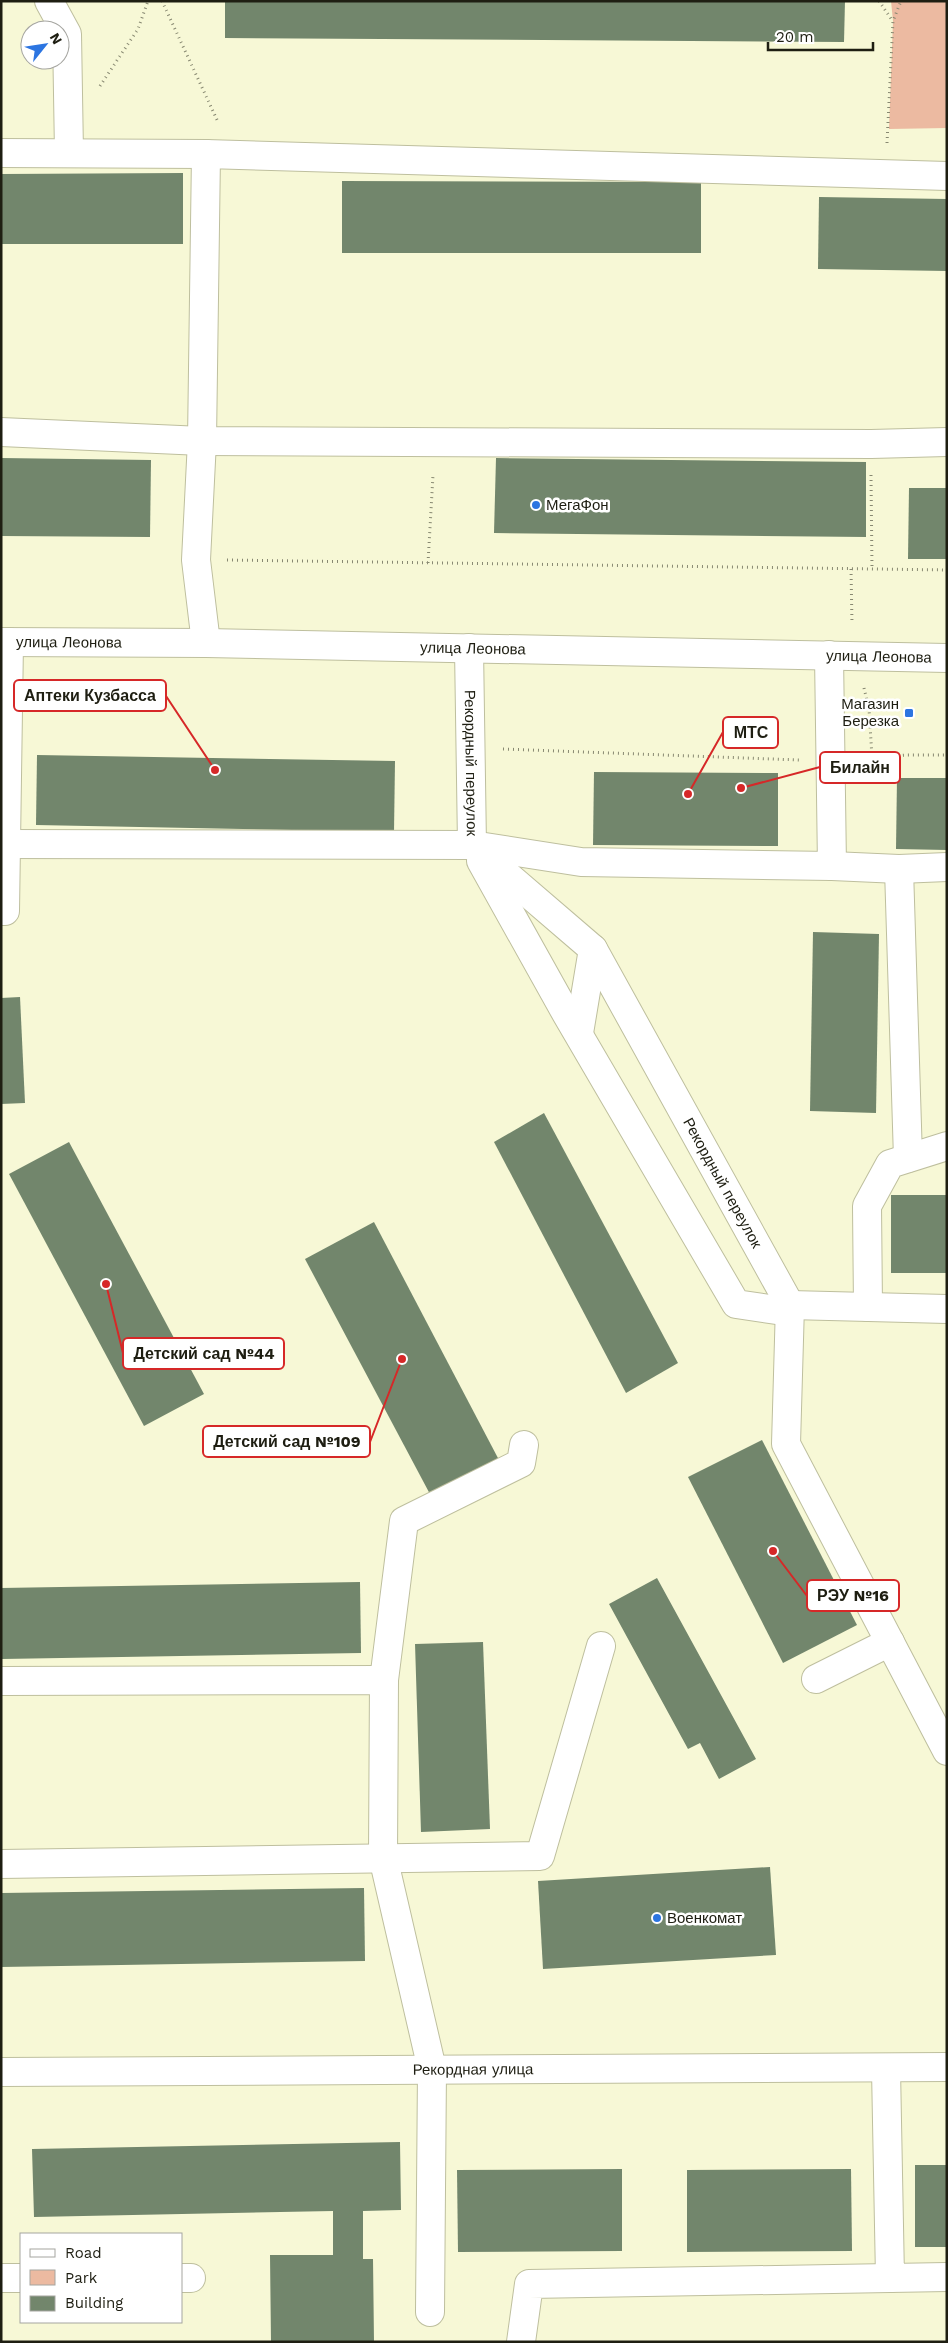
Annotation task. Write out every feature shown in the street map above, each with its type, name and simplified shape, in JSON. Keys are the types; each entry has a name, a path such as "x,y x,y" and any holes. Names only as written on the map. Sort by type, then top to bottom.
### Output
{"main road":[{"path":"49,1 67,34 69,152"},
{"path":"1,153 216,154 947,176"},
{"path":"206,643 196,560 216,154"},
{"path":"1,432 202,441 871,444 947,442"},
{"path":"1,911 5,911 3,844 5,642"},
{"name":"улица Леонова","path":"5,642 206,643 947,658"},
{"name":"Рекордный переулок","path":"469,648 472,845 593,949 790,1308"},
{"path":"829,655 832,866"},
{"path":"3,844 472,845 581,862 832,866 898,869 947,868"},
{"path":"472,845 736,1304 790,1308 947,1309"},
{"path":"898,869 908,1158"},
{"path":"579,1033 593,949"},
{"path":"868,1307 867,1206 890,1164 947,1146"},
{"path":"790,1308 786,1444 947,1750"},
{"path":"430,2312 432,2069 383,1857 384,1680 404,1521 521,1463 524,1445"},
{"path":"816,1679 890,1642"},
{"path":"1,1864 540,1856 602,1646"},
{"path":"1,1681 384,1680"},
{"name":"Рекордная улица","path":"1,2072 432,2069 886,2069 947,2067"},
{"path":"886,2069 890,2278"},
{"path":"521,2342 529,2284 947,2277"},
{"path":"1,2278 20,2278"}],"path":[{"path":"68,124 92,99 138,29 148,1"},
{"path":"162,1 219,125 216,154"},
{"path":"879,1 893,21"},
{"path":"886,174 893,21 901,1"},
{"path":"428,564 435,442"},
{"path":"871,444 872,569"},
{"path":"196,560 947,570"},
{"path":"869,709 872,758"},
{"path":"470,748 830,761 906,755 947,755"}],"green space":[{"path":"891,1 947,1 947,128 889,129 893,21"}],"building":[{"path":"225,1 845,1 844,42 225,38"},
{"path":"183,173 183,244 1,244 1,174"},
{"path":"342,181 701,182 701,253 342,253"},
{"path":"819,197 947,199 947,271 818,269"},
{"path":"1,458 151,460 150,537 1,536"},
{"path":"496,458 866,462 866,537 494,533"},
{"path":"909,488 947,488 947,559 908,559"},
{"path":"37,755 395,761 394,832 36,825"},
{"path":"594,772 778,773 778,846 593,845"},
{"path":"897,778 947,778 947,850 896,849"},
{"path":"813,932 879,934 876,1113 810,1111"},
{"path":"20,997 25,1103 1,1104 1,998"},
{"path":"544,1113 678,1363 626,1393 494,1142"},
{"path":"69,1142 204,1394 144,1426 9,1174"},
{"path":"891,1195 947,1195 947,1273 891,1273"},
{"path":"374,1222 499,1460 431,1496 305,1259"},
{"path":"762,1440 857,1625 783,1663 688,1477"},
{"path":"657,1578 756,1759 719,1779 700,1743 688,1749 609,1604"},
{"path":"360,1582 361,1653 2,1659 1,1588"},
{"path":"483,1642 490,1829 421,1832 415,1644"},
{"name":"Военкомат","path":"770,1867 776,1955 543,1969 538,1881"},
{"path":"364,1888 365,1961 1,1967 1,1893"},
{"path":"400,2142 401,2210 363,2211 363,2259 373,2259 374,2342 271,2342 270,2255 333,2255 333,2211 34,2217 32,2149"},
{"path":"915,2165 947,2165 947,2247 915,2247"},
{"path":"622,2169 622,2251 458,2252 457,2170"},
{"path":"851,2169 852,2251 687,2252 687,2170"}],"place":[{"name":"МегаФон","path":"536,505"},
{"name":"Магазин Березка","path":"909,713"},
{"name":"Аптеки Кузбасса","path":"215,770"},
{"name":"Билайн","path":"741,788"},
{"name":"МТС","path":"688,794"},
{"name":"Детский сад №44","path":"106,1284"},
{"name":"Детский сад №109","path":"402,1359"},
{"name":"РЭУ №16","path":"773,1551"},
{"name":"Военкомат","path":"657,1918"}]}
